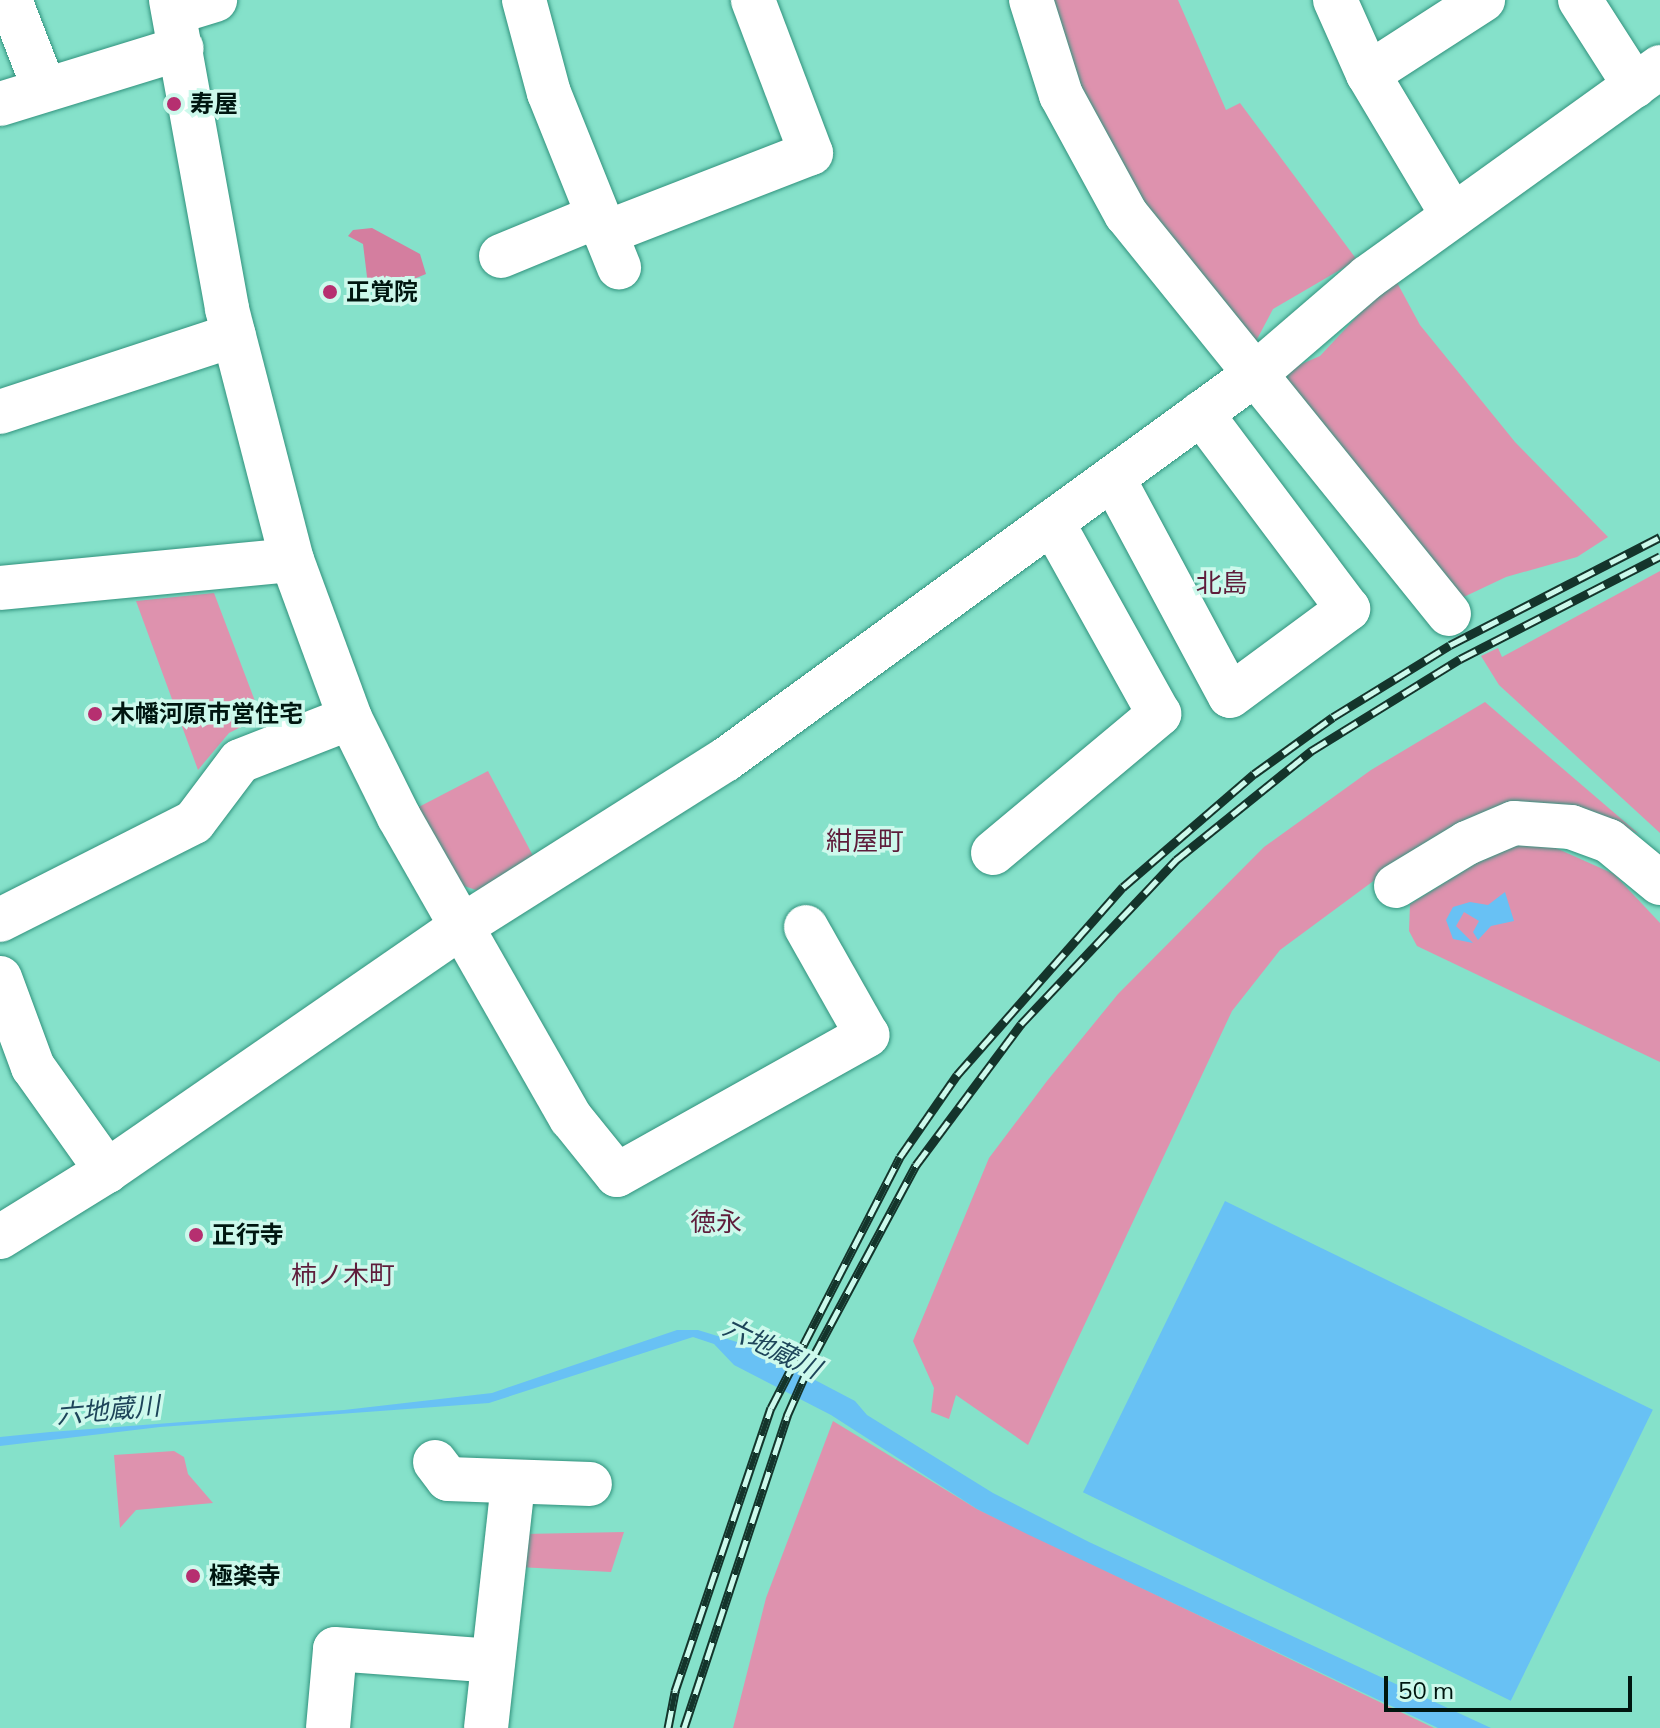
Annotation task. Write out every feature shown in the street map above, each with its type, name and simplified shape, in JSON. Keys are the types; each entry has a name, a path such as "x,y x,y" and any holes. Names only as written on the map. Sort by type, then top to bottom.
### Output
{"street":[{"path":"10,0 44,88"},
{"path":"524,0 549,93 607,239"},
{"path":"501,256 607,239 811,153 753,0"},
{"path":"1031,0 1061,95 1126,214 1449,614"},
{"path":"1335,0 1368,74 1453,216"},
{"path":"1368,74 1483,0"},
{"path":"0,1237 107,1171 462,926 725,760 1254,375 1368,277 1647,76 1580,0"},
{"path":"0,104 44,88 186,15 234,335 292,560 350,718 462,926 571,1118 617,1175 867,1035 806,927"},
{"path":"0,412 234,335"},
{"path":"1113,478 1230,696 1348,609 1201,413"},
{"path":"993,853 1159,714 1052,522"},
{"path":"0,588 292,560"},
{"path":"0,920 194,822 240,761 350,718"},
{"path":"1396,886 1467,843 1514,823 1571,827 1609,841 1660,883"},
{"path":"0,978 33,1067 107,1171"},
{"path":"435,1462 448,1479 590,1484"},
{"path":"486,1728 513,1482"},
{"path":"328,1728 335,1649 493,1661"}],"shaded area":[{"path":"1044,0 1178,0 1226,110 1240,103 1357,260 1273,309 1255,343 1118,183"},
{"path":"372,228 420,254 426,274 389,289 368,285 363,244 348,236 353,230"},
{"path":"1394,277 1420,325 1515,442 1608,537 1577,557 1506,577 1451,603 1276,375 1320,356"},
{"path":"1660,571 1660,833 1499,685 1481,656 1498,648 1502,657"},
{"path":"214,593 261,717 229,733 198,770 136,601"},
{"path":"1485,702 1639,834 1598,815 1387,871 1280,950 1232,1011 1028,1445 956,1395 949,1419 931,1412 934,1388 913,1341 989,1158 1047,1081 1118,994 1264,847 1371,770"},
{"path":"488,771 539,867 491,895 449,881 411,811"},
{"path":"1538,840 1614,874 1660,923 1660,1062 1417,946 1409,931 1410,904 1499,849"},
{"path":"833,1421 977,1509 1434,1728 733,1728 766,1598"},
{"path":"174,1451 184,1457 188,1474 213,1503 136,1510 120,1528 114,1455"},
{"path":"624,1532 611,1572 519,1567 524,1534"}],"water":[{"path":"1505,892 1514,921 1491,926 1478,940 1473,932 1479,921 1464,912 1456,926 1473,943 1453,939 1446,920 1453,907 1470,902 1488,905"},
{"path":"1225,1201 1653,1410 1511,1701 1083,1492"},
{"path":"677,1330 698,1330 750,1346 855,1401 867,1415 993,1493 1089,1542 1491,1728 1438,1728 1027,1534 977,1509 831,1415 734,1365 714,1344 693,1337 489,1403 160,1427 0,1446 0,1437 344,1410 492,1393"}],"railway":[{"path":"668,1728 675,1691 771,1408 900,1157 957,1075 1123,887 1254,774 1333,717 1450,645 1660,537"},
{"path":"684,1728 787,1416 813,1357 916,1165 1021,1024 1176,860 1311,751 1460,659 1660,556"}],"place":[{"name":"寿屋","path":"174,104"},
{"name":"正覚院","path":"330,292"},
{"name":"木幡河原市営住宅","path":"95,714"},
{"name":"正行寺","path":"196,1235"},
{"name":"極楽寺","path":"193,1576"}],"district":[{"name":"北島","path":"1222,583"},
{"name":"紺屋町","path":"865,841"},
{"name":"徳永","path":"716,1222"},
{"name":"柿ノ木町","path":"343,1275"}],"water label":[{"name":"六地蔵川","path":"772,1348"},
{"name":"六地蔵川","path":"108,1410"}]}
